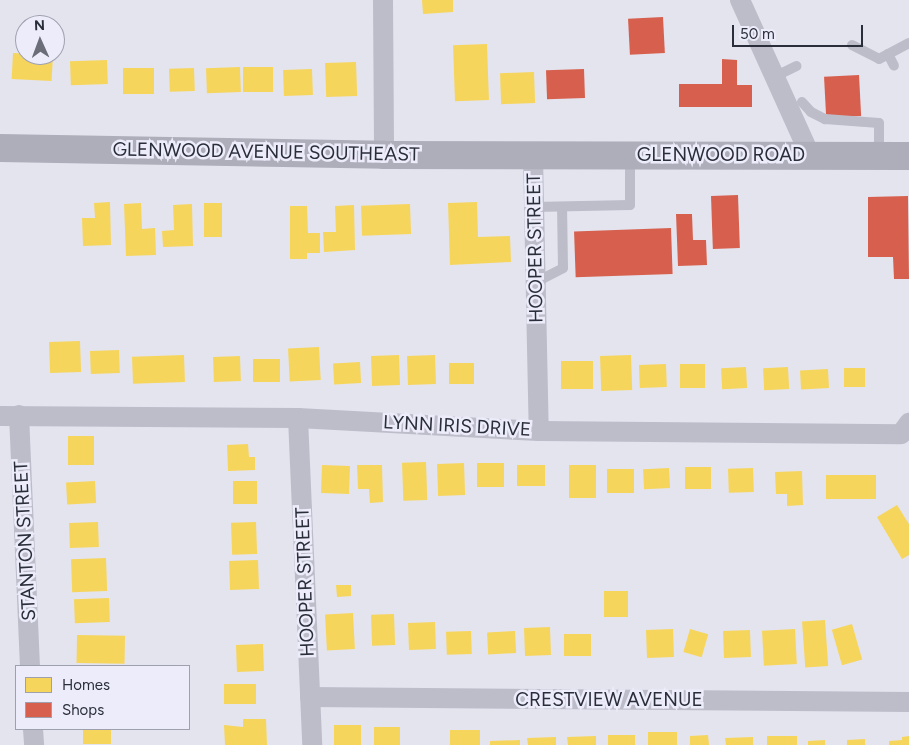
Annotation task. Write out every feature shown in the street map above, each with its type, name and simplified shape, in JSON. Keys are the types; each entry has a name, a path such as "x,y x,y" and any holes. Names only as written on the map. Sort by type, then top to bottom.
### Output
{"main road":[{"name":"GLENWOOD AVENUE SOUTHEAST","path":"0,148 533,156"},
{"name":"GLENWOOD ROAD","path":"533,156 909,156"}],"street":[{"path":"383,0 384,155"},
{"path":"740,0 810,155"},
{"name":"HOOPER STREET","path":"533,156 539,431"},
{"name":"LYNN IRIS DRIVE","path":"10,415 298,418 539,431 906,435"},
{"name":"STANTON STREET","path":"10,415 30,665"},
{"name":"HOOPER STREET","path":"298,418 312,745"},
{"name":"CRESTVIEW AVENUE","path":"310,697 909,702"},
{"path":"33,730 34,745"}],"lane":[{"path":"852,45 879,59 909,44"},
{"path":"888,54 894,66"},
{"path":"774,77 797,66"},
{"path":"802,102 811,112 825,119 879,123 879,156"},
{"path":"534,207 630,205 630,155"},
{"path":"536,282 563,268 562,206"}],"building: Homes":[{"path":"422,0 453,0 453,12 423,14"},
{"path":"487,44 489,100 455,101 453,45"},
{"path":"13,53 15,53 15,65 52,65 52,81 12,79"},
{"path":"107,60 108,84 71,85 70,61"},
{"path":"356,62 357,96 326,97 325,63"},
{"path":"240,67 241,92 207,93 206,68"},
{"path":"243,67 273,67 273,92 243,92"},
{"path":"123,68 154,68 154,94 123,94"},
{"path":"194,68 195,91 170,92 169,69"},
{"path":"312,69 313,95 284,96 283,70"},
{"path":"534,72 535,103 501,104 500,73"},
{"path":"110,202 111,245 83,246 82,218 95,218 94,203"},
{"path":"477,202 478,237 510,236 511,262 450,265 448,203"},
{"path":"141,203 142,229 155,228 156,255 126,256 124,204"},
{"path":"204,203 222,203 222,237 204,237"},
{"path":"192,204 193,246 163,247 162,231 174,230 173,205"},
{"path":"410,204 411,234 362,236 361,206"},
{"path":"354,205 355,250 324,252 323,232 336,232 335,206"},
{"path":"290,206 307,206 308,233 320,233 320,253 307,253 307,259 290,259"},
{"path":"80,341 81,372 50,373 49,342"},
{"path":"319,347 321,380 290,382 288,349"},
{"path":"119,350 120,373 91,374 90,351"},
{"path":"184,355 185,382 133,384 132,357"},
{"path":"399,355 400,385 372,386 371,356"},
{"path":"435,355 436,384 408,385 407,356"},
{"path":"631,355 632,390 601,391 600,356"},
{"path":"240,356 241,381 214,382 213,357"},
{"path":"253,359 280,359 280,382 253,382"},
{"path":"561,361 593,361 593,389 561,389"},
{"path":"360,362 361,383 334,384 333,363"},
{"path":"449,363 474,363 474,384 449,384"},
{"path":"666,364 667,387 640,388 639,365"},
{"path":"680,364 705,364 705,388 680,388"},
{"path":"746,367 747,388 722,389 721,368"},
{"path":"788,367 789,389 764,390 763,368"},
{"path":"844,368 865,368 865,387 844,387"},
{"path":"828,369 829,388 801,389 800,370"},
{"path":"68,436 94,436 94,465 68,465"},
{"path":"248,444 249,457 255,457 255,470 228,471 227,445"},
{"path":"426,462 427,500 403,501 402,463"},
{"path":"464,463 465,495 438,496 437,464"},
{"path":"477,463 504,463 504,487 477,487"},
{"path":"322,465 350,466 349,494 321,493"},
{"path":"357,465 382,465 383,502 370,503 369,489 358,489"},
{"path":"517,465 545,465 545,486 517,486"},
{"path":"569,465 596,465 596,498 569,498"},
{"path":"685,467 711,467 711,489 685,489"},
{"path":"669,468 670,488 644,489 643,469"},
{"path":"753,468 754,492 729,493 728,469"},
{"path":"607,469 634,469 634,493 607,493"},
{"path":"802,471 803,505 787,506 787,494 776,494 775,472"},
{"path":"826,475 876,475 876,499 826,499"},
{"path":"95,481 96,503 67,504 66,483"},
{"path":"233,481 257,481 257,504 233,504"},
{"path":"897,505 909,524 909,555 902,559 877,517"},
{"path":"98,522 99,547 70,548 69,523"},
{"path":"256,522 257,554 232,555 231,523"},
{"path":"106,558 107,591 72,592 71,559"},
{"path":"258,560 259,589 230,590 229,561"},
{"path":"336,585 351,585 351,596 337,597"},
{"path":"604,591 628,591 628,617 604,617"},
{"path":"109,598 110,622 75,623 74,599"},
{"path":"353,613 355,649 327,650 325,614"},
{"path":"394,614 395,645 372,646 371,615"},
{"path":"825,620 828,666 805,667 802,622"},
{"path":"435,622 436,649 409,650 408,623"},
{"path":"852,624 862,660 842,665 832,630"},
{"path":"550,627 551,655 525,656 524,628"},
{"path":"673,629 674,657 647,658 646,630"},
{"path":"690,629 708,634 702,657 683,652"},
{"path":"795,629 797,664 764,666 762,631"},
{"path":"750,630 751,657 724,658 723,631"},
{"path":"471,631 472,654 447,655 446,632"},
{"path":"515,631 516,653 488,654 487,632"},
{"path":"564,634 591,634 591,656 564,656"},
{"path":"77,635 125,636 125,664 77,663"},
{"path":"263,644 264,671 237,672 236,645"},
{"path":"224,684 256,684 256,704 224,704"},
{"path":"243,719 266,719 267,745 225,745 224,725 243,727"},
{"path":"334,725 361,725 361,745 334,745"},
{"path":"374,727 400,727 400,745 374,745"},
{"path":"83,730 111,730 111,744 83,744"},
{"path":"450,730 480,730 480,745 450,745"},
{"path":"648,732 677,732 677,745 648,745"},
{"path":"608,735 635,735 635,745 608,745"},
{"path":"708,735 709,745 690,745 690,736"},
{"path":"596,736 596,745 568,745 567,737"},
{"path":"767,736 797,736 797,745 767,745"},
{"path":"909,736 909,745 889,745 889,741 902,740 902,737"},
{"path":"556,737 556,745 528,745 527,738"},
{"path":"753,737 753,745 726,745 725,738"},
{"path":"865,739 865,745 847,745 847,740"},
{"path":"520,740 520,745 490,745 490,741"},
{"path":"825,740 825,745 808,745 808,741"}],"building: Shops":[{"path":"663,17 665,53 630,55 628,19"},
{"path":"722,59 737,60 737,85 752,85 752,107 679,107 679,84 722,84"},
{"path":"584,69 585,98 547,99 546,70"},
{"path":"859,75 861,116 826,118 824,77"},
{"path":"738,195 740,248 713,249 711,196"},
{"path":"908,196 909,279 894,279 893,257 868,257 868,197"},
{"path":"676,214 692,214 693,240 706,240 707,265 678,266"},
{"path":"671,228 673,274 576,277 574,231"}]}
